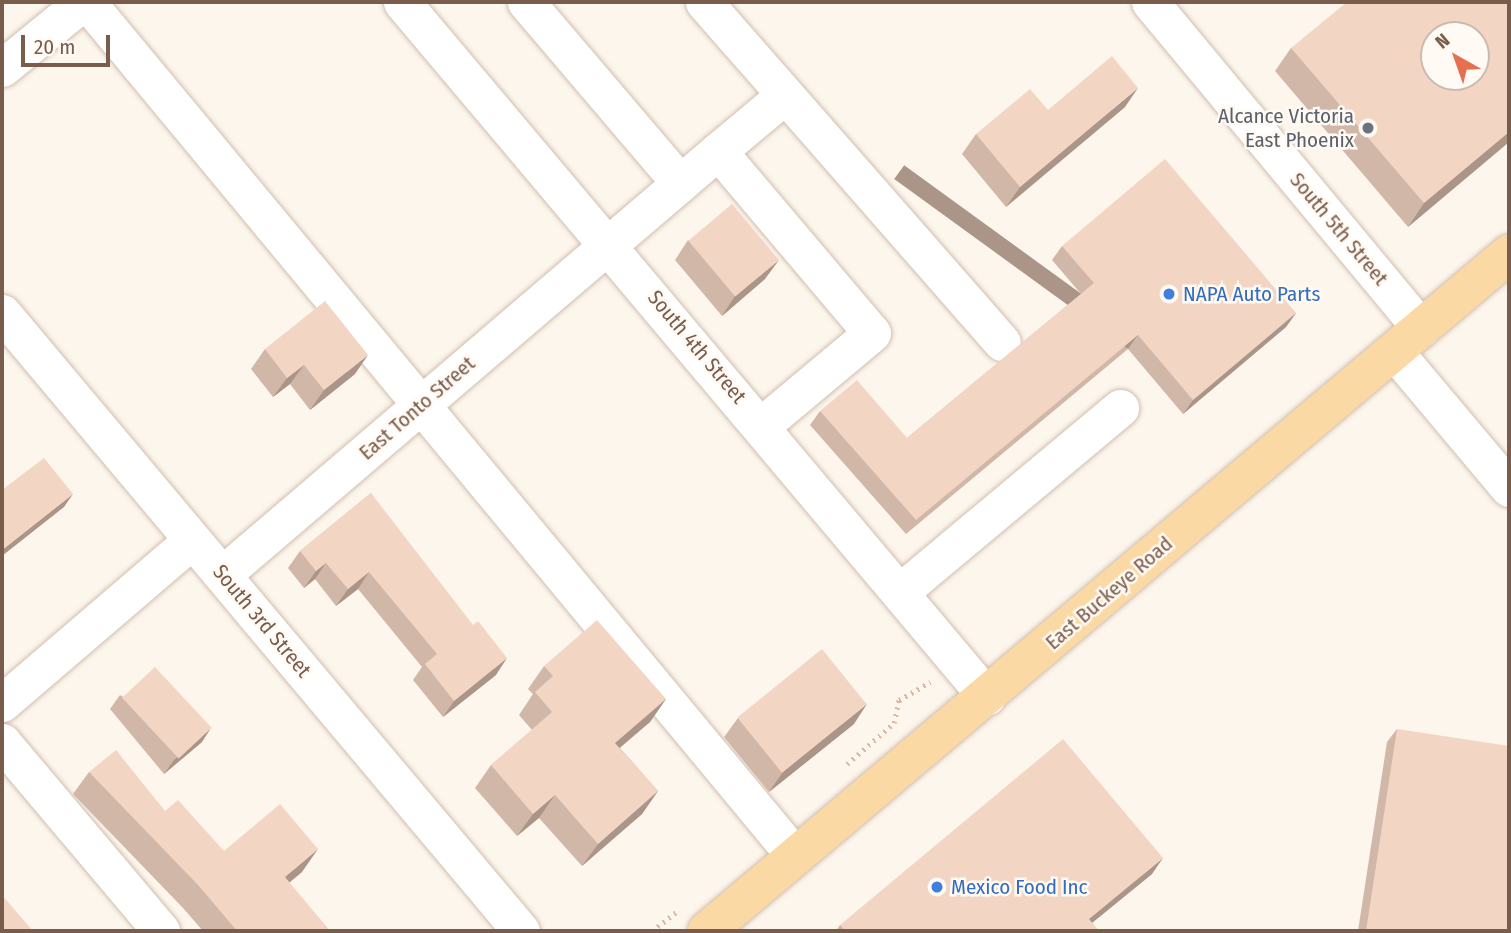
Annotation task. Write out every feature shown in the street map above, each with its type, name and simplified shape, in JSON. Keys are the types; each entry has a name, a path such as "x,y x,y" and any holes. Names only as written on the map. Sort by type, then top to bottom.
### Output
{"main road":[{"name":"East Buckeye Road","path":"707,931 987,697 1407,339 1506,264"}],"street":[{"path":"2,68 85,2 418,407 795,856"},
{"name":"South 4th Street","path":"402,2 610,242 987,697"},
{"path":"526,2 680,183"},
{"path":"704,2 1002,342"},
{"name":"South 5th Street","path":"1150,2 1407,339 1509,488"},
{"name":"East Tonto Street","path":"223,574 785,95"},
{"path":"718,151 872,333 762,425"},
{"name":"South 3rd Street","path":"2,313 521,931"},
{"path":"901,592 1120,408"},
{"path":"2,702 192,540"},
{"path":"2,743 161,931"}],"building":[{"path":"1347,2 1509,2 1509,132 1424,203 1291,48"},
{"path":"1112,56 1138,88 1020,187 976,134 1030,89 1048,110"},
{"path":"1165,159 1296,313 1193,400 1138,335 916,520 820,411 857,380 907,438 1094,283 1062,246"},
{"path":"732,204 779,260 735,297 688,241"},
{"path":"325,301 368,355 324,390 304,365 287,378 265,349"},
{"path":"44,458 73,494 2,550 2,490"},
{"path":"371,493 473,625 478,621 507,658 454,701 425,664 437,654 369,572 348,589 326,563 316,571 300,551"},
{"path":"597,620 666,699 615,743 658,791 598,844 555,795 533,814 491,765 552,712 535,692 553,676 544,666"},
{"path":"822,649 867,704 782,773 737,718"},
{"path":"155,667 212,728 179,758 122,698"},
{"path":"1397,729 1509,746 1509,931 1366,931"},
{"path":"1063,739 1163,858 1089,919 1099,931 845,931 840,925"},
{"path":"116,750 165,811 178,800 224,851 280,804 318,849 285,877 330,931 237,931 199,886 89,772"},
{"path":"2,895 33,931 2,931"}],"place":[{"name":"Alcance Victoria East Phoenix","path":"1368,128"},
{"name":"NAPA Auto Parts","path":"1169,294"},
{"name":"Mexico Food Inc","path":"937,887"}]}
